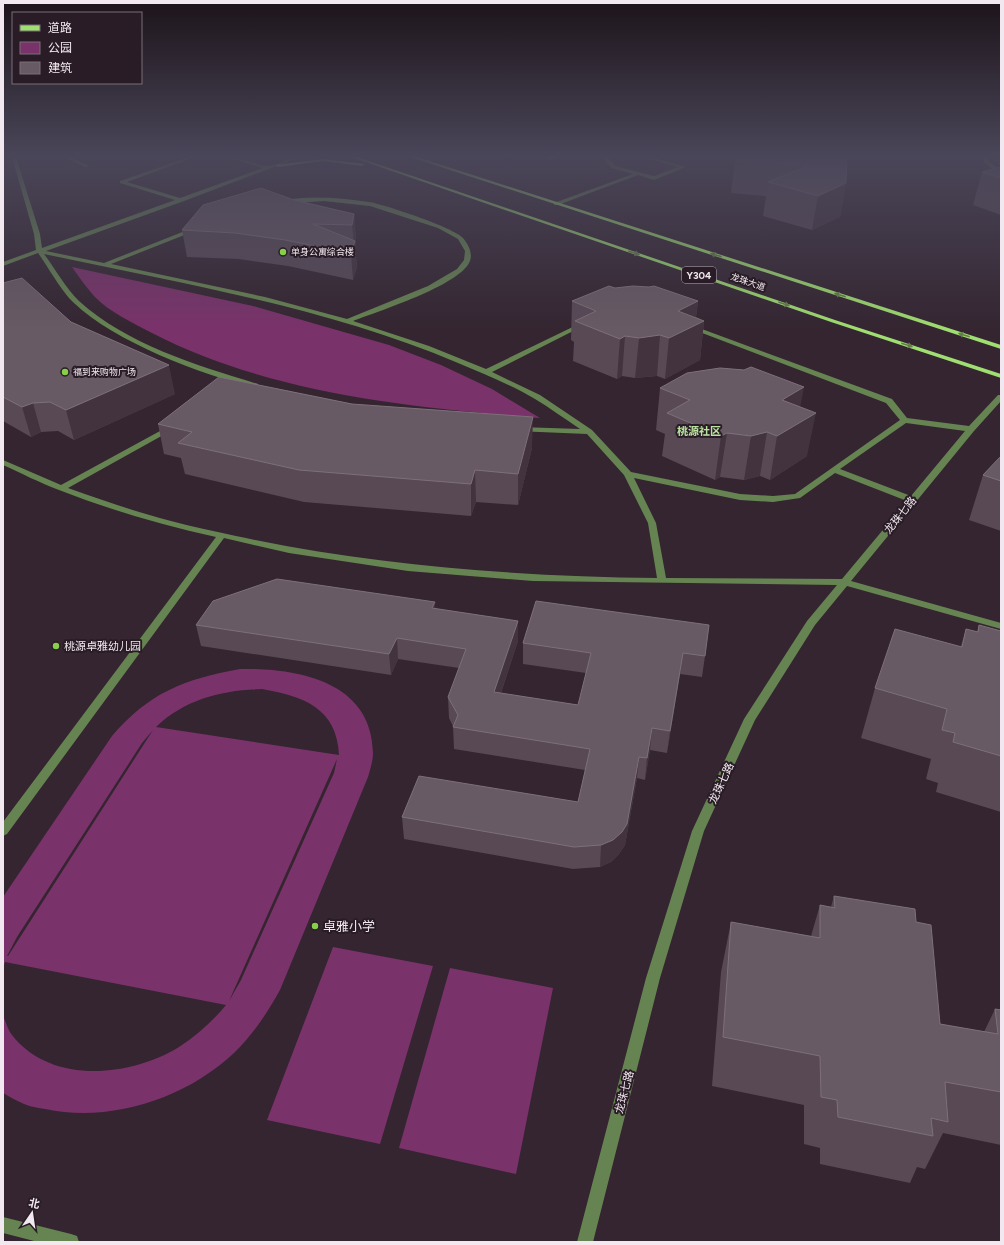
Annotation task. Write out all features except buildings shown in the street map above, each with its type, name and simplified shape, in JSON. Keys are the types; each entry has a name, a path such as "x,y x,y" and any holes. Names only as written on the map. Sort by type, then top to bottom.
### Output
{"main road":[{"name":"龙珠大道","path":"522,215 833,321 1001,376"},
{"name":"龙珠大道","path":"591,215 1001,347"}],"street":[{"path":"31,215 39,251 75,301 98,319 127,336 162,353 202,369 262,387"},
{"path":"3,264 140,215"},
{"path":"347,321 438,284 455,274 466,264 468,251 460,238 440,227 404,215"},
{"path":"104,265 200,227"},
{"path":"39,251 265,299 347,321 427,347 486,372 537,397 589,432 628,474 652,524 662,580"},
{"path":"486,372 593,319"},
{"path":"685,324 889,401 905,420 971,429"},
{"path":"234,392 248,384"},
{"name":"龙珠七路","path":"585,1242 653,978 698,831 750,719 811,623 971,429 1001,397"},
{"path":"628,474 740,497 773,499 797,496 905,420"},
{"path":"61,488 179,422"},
{"path":"511,428 589,432"},
{"path":"3,462 61,488 114,507 221,536 289,550 408,568 533,578 845,582 1001,626"},
{"path":"834,470 913,500"},
{"path":"3,832 221,536"},
{"path":"3,1226 71,1242"}],"green space":[{"path":"72,267 253,306 389,345 441,365 492,389 540,418 441,409 391,402 293,384 244,370 197,354 122,317 94,296"},
{"path":"240,669 262,669 307,676 328,684 346,695 360,709 369,729 373,753 368,777 280,990 259,1023 234,1053 193,1083 170,1095 146,1104 120,1110 95,1113 70,1112 35,1107 21,1103 3,1093 3,1016 12,1035 28,1051 48,1062 69,1069 92,1071 115,1070 138,1065 179,1047 210,1023 226,1005 5,962 3,968 3,897 112,736 140,709 169,690 185,683","holes":["262,689 277,692 304,701 325,715 332,726 337,739 339,755 156,727 179,709 205,698 233,691","153,730 7,956 17,937 142,743","337,759 334,773 241,980 229,1001"]},
{"path":"333,947 433,966 380,1144 267,1120"},
{"path":"450,968 553,988 516,1174 399,1148"}],"place":[{"name":"单身公寓综合楼","path":"283,252"},
{"name":"福到来购物广场","path":"65,372"},
{"name":"桃源卓雅幼儿园","path":"56,646"},
{"name":"卓雅小学","path":"315,926"}],"district":[{"name":"桃源社区","path":"699,431"}]}
